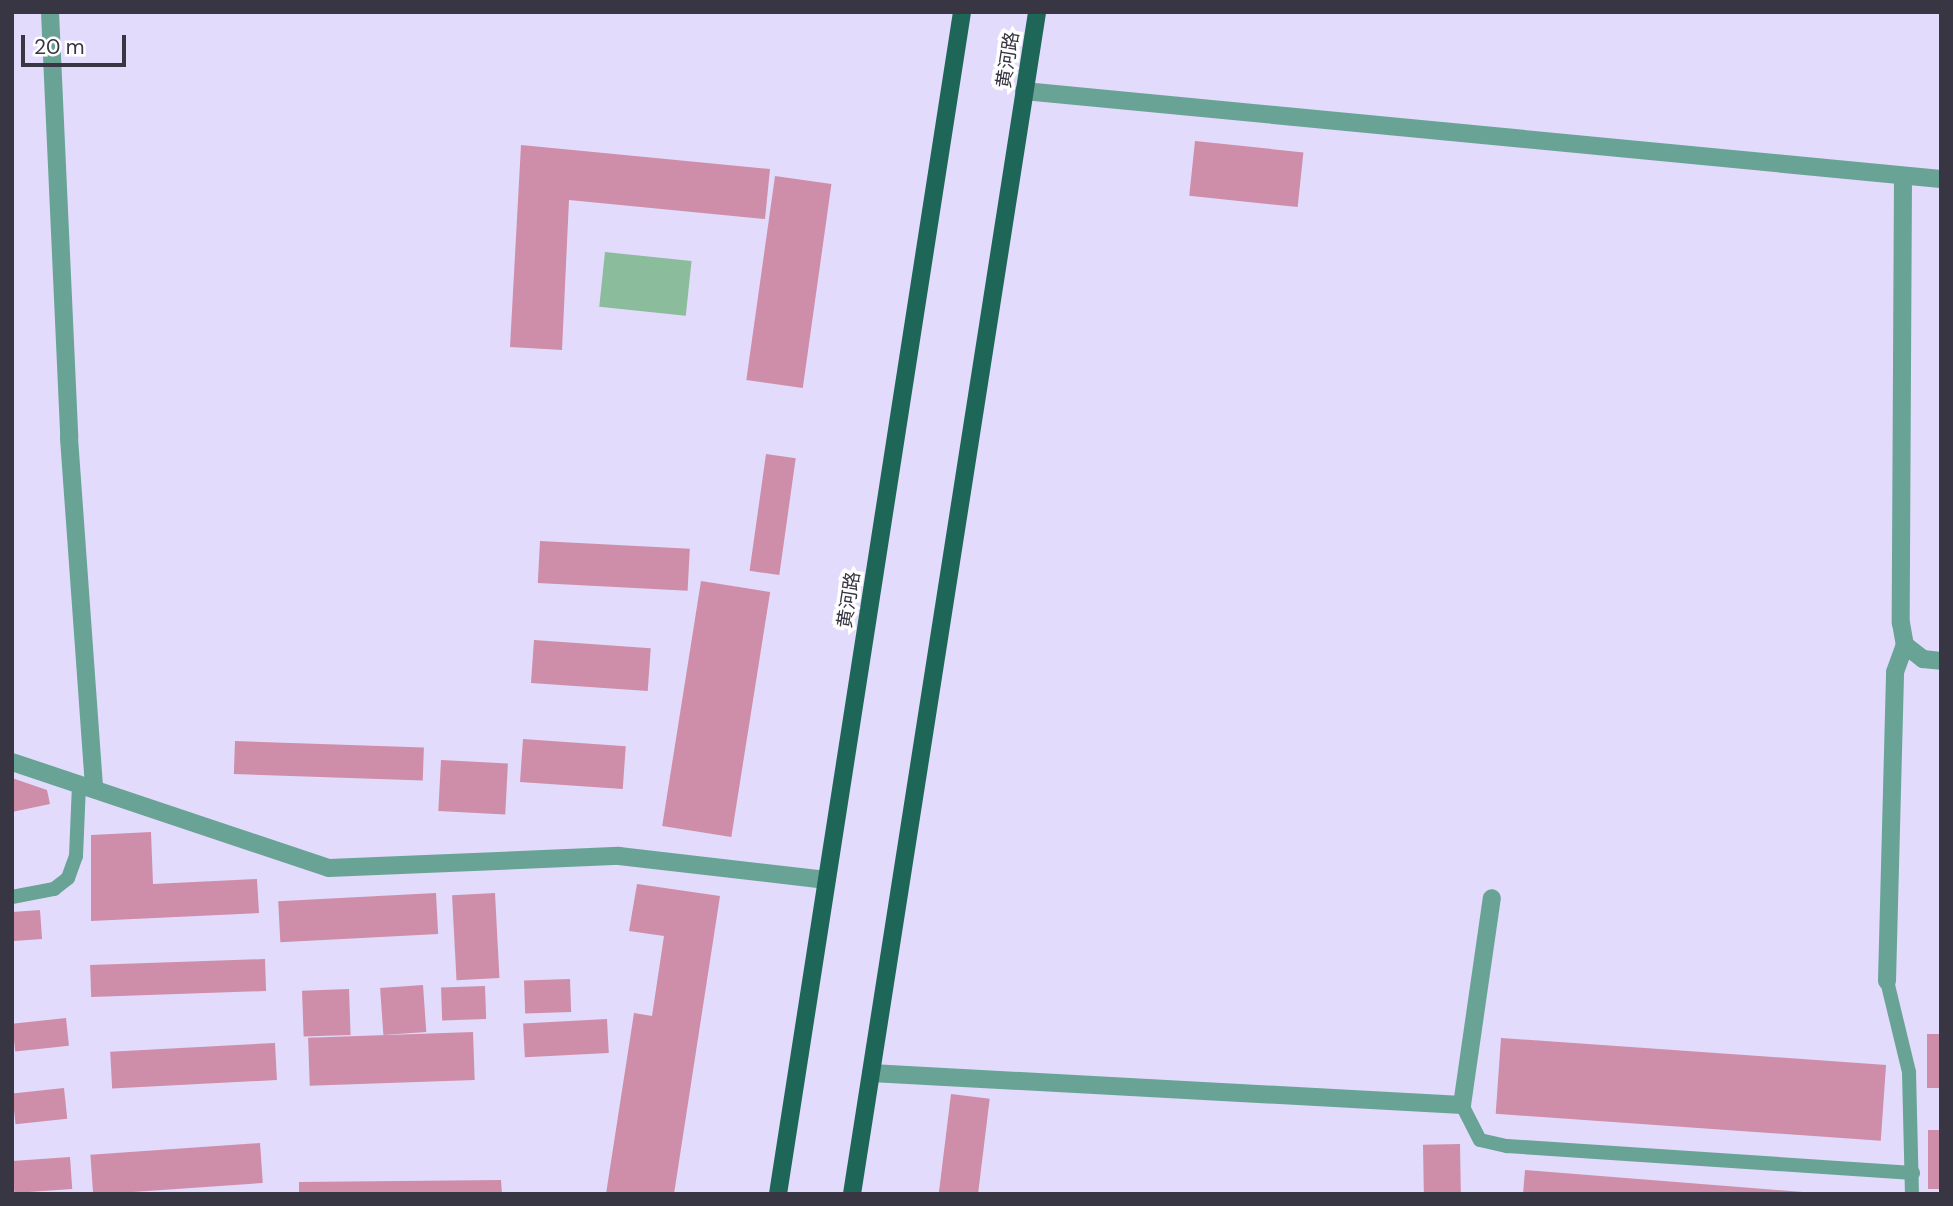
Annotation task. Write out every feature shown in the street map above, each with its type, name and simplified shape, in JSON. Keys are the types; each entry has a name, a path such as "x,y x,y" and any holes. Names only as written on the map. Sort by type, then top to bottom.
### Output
{"main road":[{"name":"黄河路","path":"778,1194 962,12"},
{"name":"黄河路","path":"852,1194 1037,12"}],"street":[{"path":"50,12 87,786"},
{"path":"1024,91 1941,179"},
{"path":"1887,981 1895,672 1905,645 1903,176"},
{"path":"1905,645 1923,659 1941,661"},
{"path":"12,762 329,868 619,856 827,880"},
{"path":"871,1073 1462,1105 1492,898"}],"lane":[{"path":"12,897 54,889 68,878 76,856 87,786"},
{"path":"1887,981 1909,1072 1912,1194"},
{"path":"1462,1105 1480,1140 1507,1146 1913,1173"}],"green space":[{"path":"605,252 692,261 686,316 599,307"}],"building":[{"path":"1195,141 1303,152 1298,207 1189,196"},
{"path":"521,145 770,169 765,219 569,200 562,350 510,347"},
{"path":"775,176 831,184 803,388 746,380"},
{"path":"766,454 796,458 779,575 750,571"},
{"path":"540,541 690,549 688,591 538,583"},
{"path":"701,581 770,592 731,837 662,826"},
{"path":"534,640 651,648 648,691 531,683"},
{"path":"523,739 626,746 623,789 520,782"},
{"path":"235,741 424,748 423,781 234,774"},
{"path":"441,760 508,764 505,814 438,811"},
{"path":"12,778 47,790 50,804 12,812"},
{"path":"151,832 153,884 257,879 259,913 91,921 91,835"},
{"path":"637,884 720,896 674,1194 606,1194 634,1013 652,1016 664,936 629,931"},
{"path":"436,893 438,934 280,942 278,901"},
{"path":"495,893 499,978 457,980 452,895"},
{"path":"40,910 42,939 14,941 12,912"},
{"path":"265,959 266,991 91,997 90,965"},
{"path":"570,979 571,1012 525,1014 524,981"},
{"path":"423,985 426,1032 383,1035 380,988"},
{"path":"485,986 486,1019 442,1021 441,988"},
{"path":"349,989 351,1035 304,1037 302,991"},
{"path":"66,1018 69,1046 15,1051 12,1024"},
{"path":"607,1019 609,1053 525,1057 523,1023"},
{"path":"473,1032 475,1080 310,1086 308,1038"},
{"path":"1927,1034 1941,1034 1941,1088 1927,1088"},
{"path":"1501,1038 1886,1065 1881,1141 1496,1114"},
{"path":"275,1043 277,1080 112,1089 110,1052"},
{"path":"64,1088 67,1119 16,1124 12,1093"},
{"path":"951,1094 990,1099 978,1194 939,1194"},
{"path":"1928,1130 1941,1130 1941,1189 1928,1189"},
{"path":"260,1143 263,1183 93,1194 90,1155"},
{"path":"1460,1144 1461,1194 1424,1194 1423,1145"},
{"path":"70,1157 72,1189 14,1193 12,1161"},
{"path":"1525,1170 1803,1192 1803,1194 1523,1194"},
{"path":"501,1180 502,1194 299,1194 299,1182"}]}
